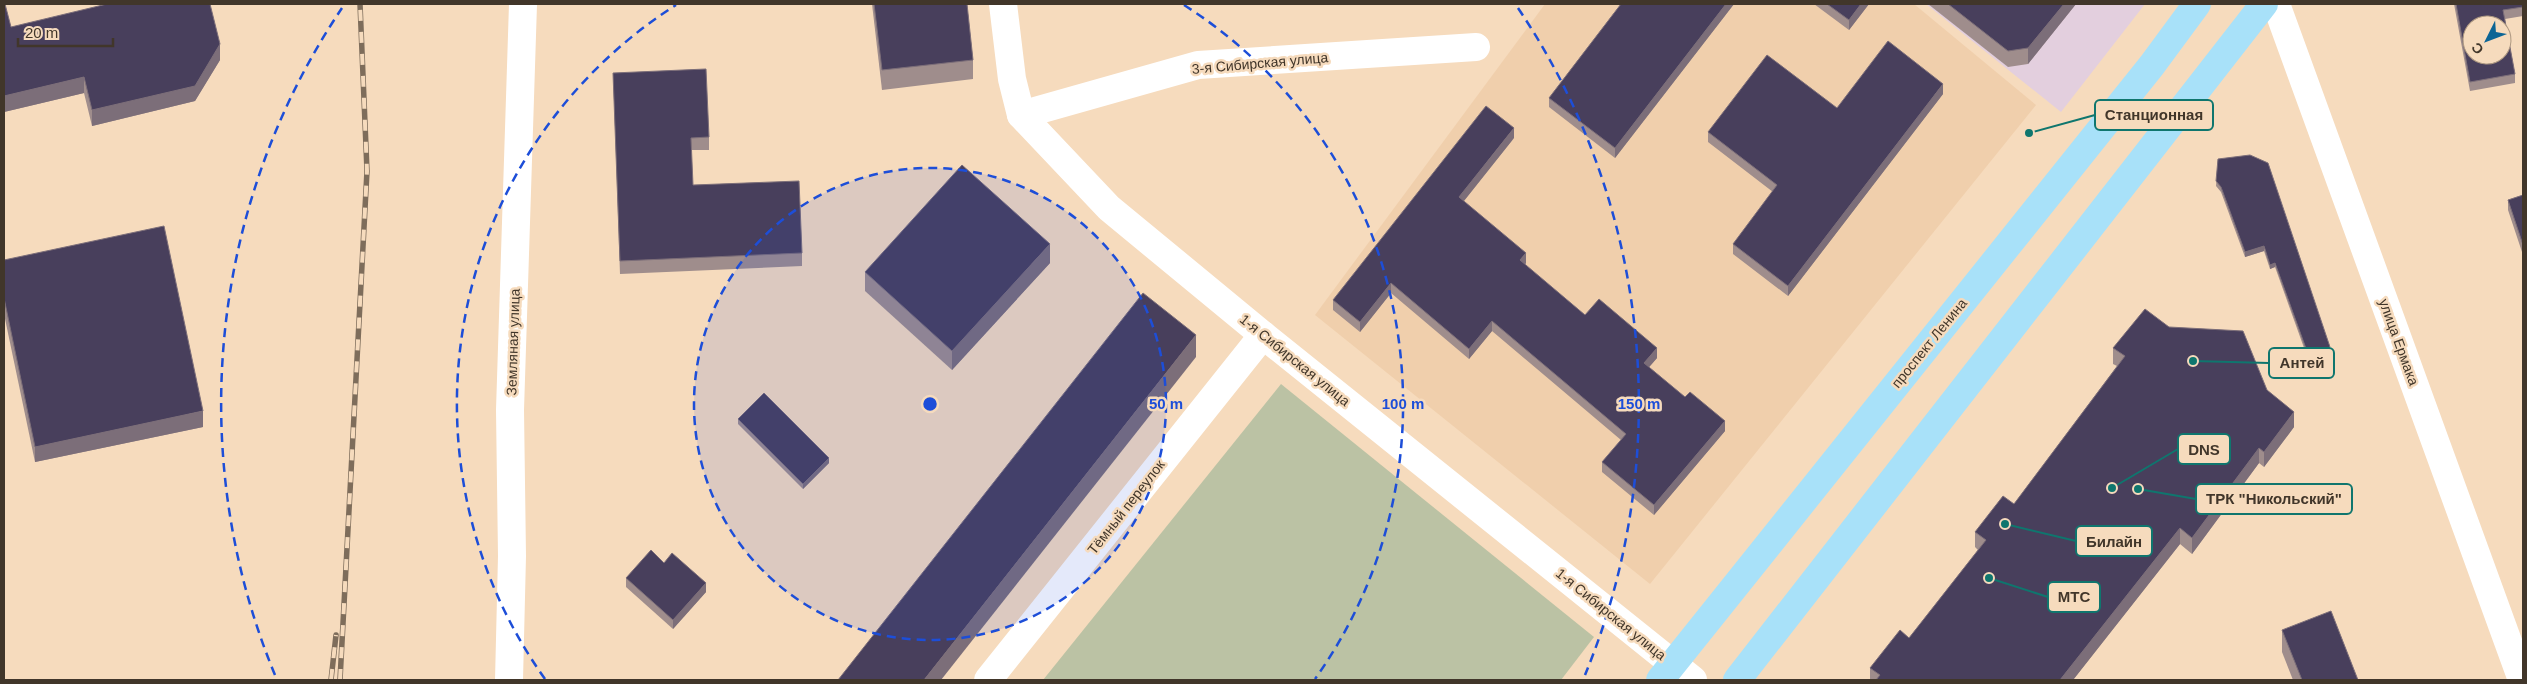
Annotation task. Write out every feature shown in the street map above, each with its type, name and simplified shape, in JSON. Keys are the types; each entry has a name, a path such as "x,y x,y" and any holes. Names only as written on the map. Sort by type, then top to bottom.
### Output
{"highway":[{"name":"проспект Ленина","path":"1675,675 2152,65 2197,4"},
{"path":"1737,680 2264,4"}],"street":[{"name":"Земляная улица","path":"509,680 512,556 510,410 523,4"},
{"name":"1-я Сибирская улица","path":"1003,4 1012,79 1021,115 1109,208 1675,675"},
{"name":"улица Ермака","path":"2276,4 2522,680"},
{"name":"3-я Сибирская улица","path":"1021,115 1198,66 1476,47"},
{"name":"Тёмный переулок","path":"988,680 1263,335"}],"shaded area":[{"path":"1545,4 1914,4 2036,105 1650,584 1315,315"},
{"path":"1926,4 2145,4 2061,112"}],"green space":[{"path":"1281,384 1594,637 1561,680 1043,680"}],"building":[{"path":"4,4 11,27 107,4 210,4 220,44 195,86 92,110 84,77 4,96"},
{"path":"874,4 967,4 973,60 882,70"},
{"path":"1621,4 1726,4 1615,148 1549,98"},
{"path":"1827,4 1861,4 1849,20"},
{"path":"1948,4 2064,4 2028,48 2008,51"},
{"path":"2456,4 2523,4 2523,7 2503,10 2504,15 2462,15 2462,37"},
{"path":"1888,41 1943,84 1788,286 1733,244 1777,185 1708,132 1767,55 1837,108"},
{"path":"2512,58 2515,74 2470,82 2467,65 2512,65"},
{"path":"706,69 709,137 691,138 693,185 799,181 802,253 620,261 613,73"},
{"path":"1486,106 1514,128 1459,197 1526,253 1520,260 1585,315 1599,299 1657,348 1644,363 1685,397 1690,392 1725,421 1654,505 1602,462 1626,434 1492,321 1469,349 1391,283 1360,322 1333,300"},
{"path":"2250,155 2268,163 2330,347 2308,354 2275,263 2270,265 2264,246 2245,252 2221,187 2216,181 2218,159"},
{"path":"962,165 1050,244 952,351 865,272"},
{"path":"2523,195 2523,245 2508,200"},
{"path":"164,226 203,411 35,447 4,298 4,260"},
{"path":"1143,293 1196,335 924,680 838,680"},
{"path":"2145,309 2169,327 2243,331 2267,390 2294,412 2264,452 2259,448 2192,538 2180,528 2060,680 1876,680 1880,675 1870,668 1900,630 1909,638 1986,540 1975,532 2003,496 2014,504 2125,356 2113,348"},
{"path":"764,393 829,458 803,484 738,419"},
{"path":"651,550 664,563 672,553 706,583 673,620 626,578"},
{"path":"2331,611 2358,680 2302,680 2282,630"}],"railway":[{"path":"340,680 367,171 360,4"},
{"path":"331,680 336,635"}],"place":[{"name":"Станционная","path":"2029,133"},
{"name":"Антей","path":"2193,361"},
{"name":"DNS","path":"2112,488"},
{"name":"ТРК \"Никольский\"","path":"2138,489"},
{"name":"Билайн","path":"2005,524"},
{"name":"МТС","path":"1989,578"}]}
